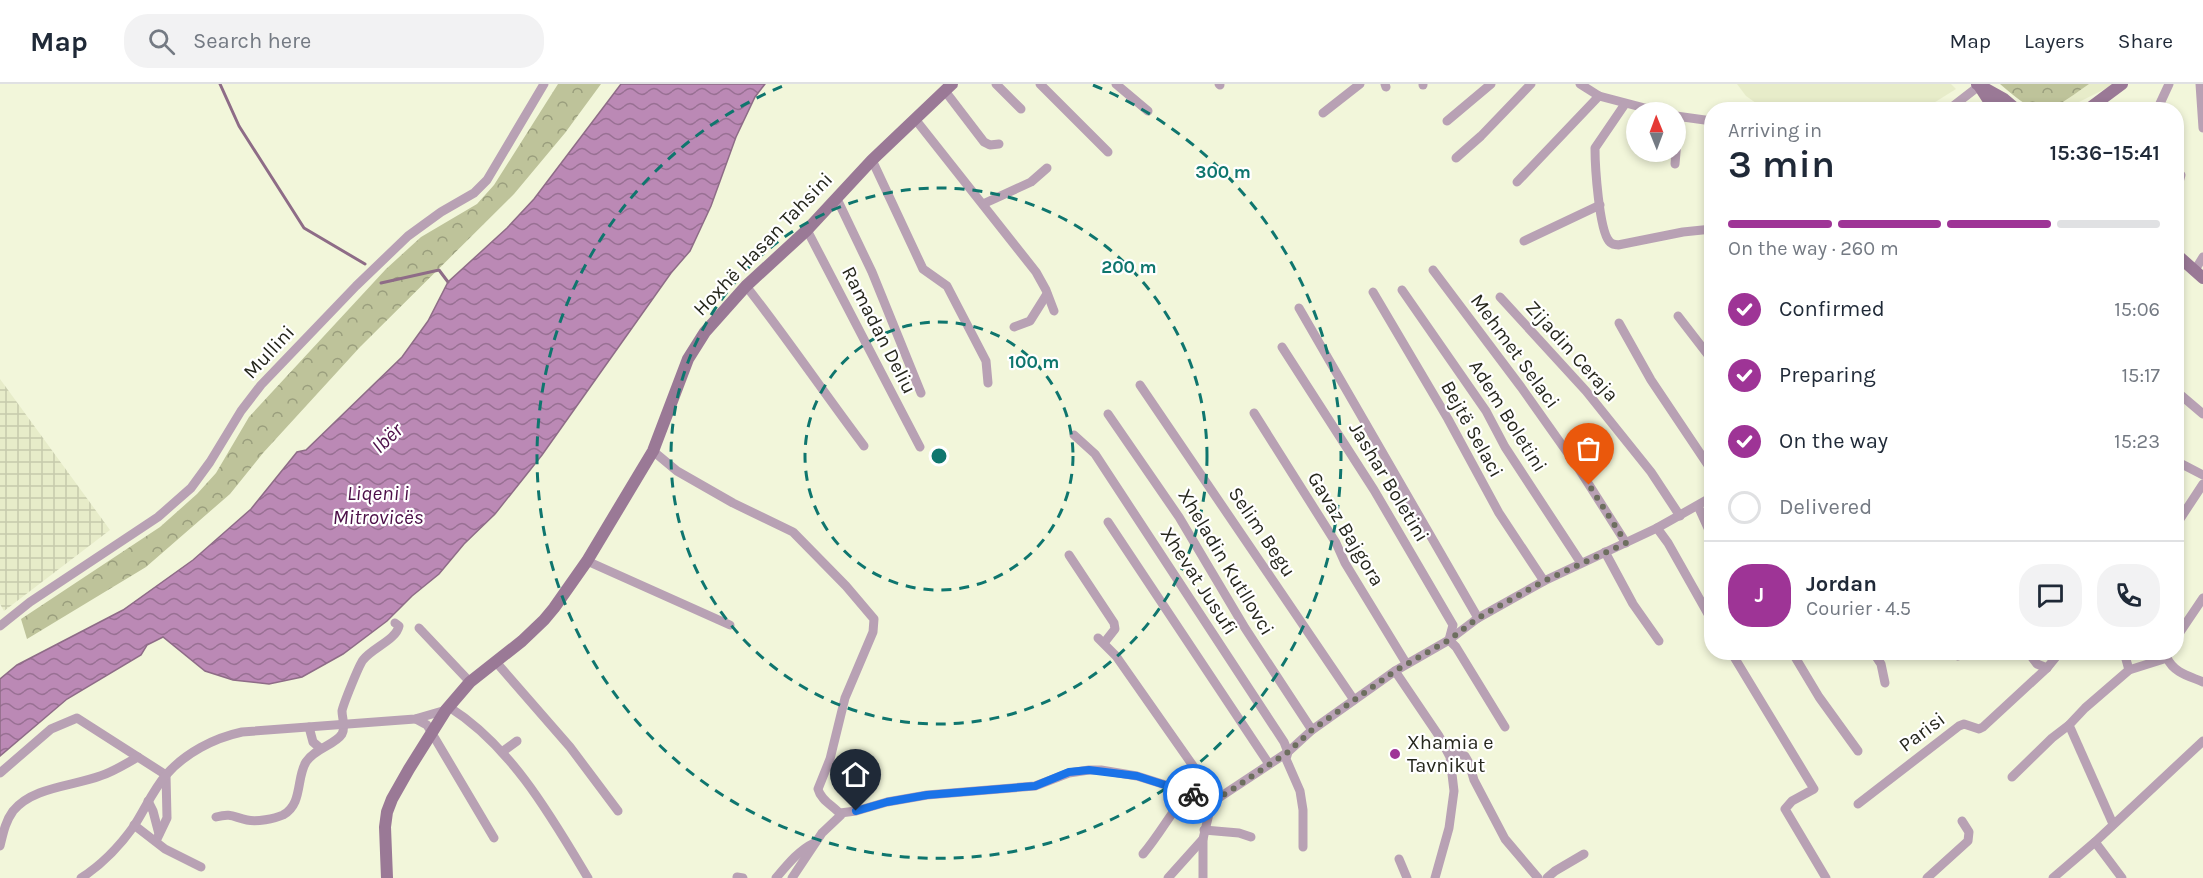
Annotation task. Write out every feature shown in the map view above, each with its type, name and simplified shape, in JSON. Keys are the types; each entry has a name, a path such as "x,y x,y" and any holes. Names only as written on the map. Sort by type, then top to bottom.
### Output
{"street":[{"name":"Mullini","path":"0,626 30,602 158,517 191,488 241,411 261,385 356,286 408,236 441,212 474,193 487,180 544,84"},
{"path":"996,84 1021,109"},
{"path":"1040,84 1108,153"},
{"path":"1116,84 1148,111"},
{"path":"1323,113 1360,84"},
{"path":"1447,121 1491,84"},
{"path":"1456,158 1481,136 1531,84"},
{"path":"1580,84 1599,96 1625,104 1594,148 1600,205 1606,235 1614,244 1704,230"},
{"path":"2096,102 2122,84"},
{"path":"2161,102 2169,84"},
{"path":"2200,84 2203,128"},
{"path":"1958,102 1978,85"},
{"path":"1978,85 1990,102"},
{"path":"1978,85 2008,102"},
{"path":"948,87 984,142 990,145 999,144"},
{"name":"Hoxhë Hasan Tahsini","path":"387,878 385,827 392,799 447,708 470,682 522,641 554,608 587,561 653,451 688,359 705,332 746,286 807,230 872,160 948,87"},
{"path":"1517,182 1599,96"},
{"path":"1686,118 1704,120"},
{"path":"915,119 1036,272 1054,311"},
{"path":"872,160 923,269 947,286 986,361 988,383"},
{"path":"983,204 1030,182 1047,168"},
{"path":"837,199 872,272 921,393"},
{"path":"1524,241 1600,205"},
{"name":"Ramadan Deliu","path":"807,230 920,447"},
{"path":"2184,261 2199,274 2203,257"},
{"name":"Mehmet Selaci","path":"1433,270 1579,469 1626,543"},
{"path":"746,286 864,446"},
{"name":"Adem Boletini","path":"1402,290 1486,411 1505,447 1581,563"},
{"name":"Bejtë Selaci","path":"1373,292 1448,419 1498,513 1544,581"},
{"path":"1014,327 1030,321 1047,294"},
{"name":"Zijadin Ceraja","path":"1500,297 1586,391 1651,472 1680,516"},
{"path":"1299,308 1478,618"},
{"path":"1678,315 1704,349"},
{"path":"1619,323 1651,380 1704,459"},
{"name":"Jashar Boletini","path":"1282,347 1374,490 1453,625 1449,640"},
{"name":"Selim Begu","path":"1140,385 1354,700"},
{"path":"2184,398 2203,414"},
{"name":"Gavaz Bajgora","path":"1254,413 1336,543 1345,563 1406,663"},
{"name":"Xheladin Kutllovci","path":"1108,414 1179,517 1245,628 1312,730"},
{"name":"Xhevat Jusufi","path":"1074,435 1095,454 1284,742 1288,752 1286,759 1300,791 1303,810 1302,847"},
{"path":"653,451 677,471 733,503 793,532 846,586 874,619 873,632 845,698 830,759 818,789 825,801 840,813"},
{"path":"2184,465 2203,475"},
{"path":"2184,513 2203,484"},
{"path":"840,813 927,795 1035,786 1069,772 1089,770 1137,776 1207,798 1227,793 1288,752 1312,730 1406,663 1449,640 1478,618 1544,581 1657,528 1704,502"},
{"path":"1698,506 1704,519"},
{"path":"1108,522 1269,764"},
{"path":"1657,528 1704,607"},
{"path":"1605,552 1633,604 1659,641"},
{"path":"1069,555 1114,623 1115,629 1101,641 1178,744 1213,797 1204,834 1203,878"},
{"path":"587,561 730,625"},
{"path":"2184,626 2203,598"},
{"path":"216,817 230,814 249,821 257,820 284,814 293,806 305,764 320,748 341,735 344,705 360,665 372,651 397,632 399,626 395,623"},
{"path":"419,628 470,682"},
{"path":"1449,640 1456,647 1505,727"},
{"path":"1736,660 1814,789 1792,801 1785,810 1826,878"},
{"path":"1797,660 1819,697 1858,751"},
{"path":"1878,660 1885,683"},
{"path":"2035,660 2047,668"},
{"name":"Parisi","path":"1858,804 1959,726 1970,725 1979,729 1983,727 2054,660"},
{"path":"2126,660 2129,670"},
{"path":"2012,777 2129,670 2155,660"},
{"path":"2169,660 2170,665 2177,672 2203,682"},
{"path":"496,662 570,747 618,811"},
{"path":"1395,671 1450,756 1454,790 1449,828 1435,878"},
{"path":"81,878 107,860 134,825 166,775 185,758 225,736 268,729 415,719 447,708 476,725 502,752 560,830 588,878"},
{"path":"0,773 51,729 77,718 166,775"},
{"path":"415,719 425,723 494,838"},
{"path":"2069,725 2113,824"},
{"path":"309,727 313,742 320,748"},
{"path":"502,752 517,741"},
{"path":"2053,878 2203,741"},
{"path":"1447,750 1465,756 1474,780 1505,839 1538,878"},
{"path":"0,846 6,823 14,810 24,802 40,794 112,772 138,757"},
{"path":"157,838 167,818 166,775"},
{"path":"1143,854 1188,793"},
{"path":"148,801 153,811 157,838"},
{"path":"792,878 822,833 840,818 840,813"},
{"path":"1927,878 1968,840 1969,832 1962,821"},
{"path":"134,825 157,838 165,849 201,867"},
{"path":"1168,878 1204,834 1239,833 1251,837"},
{"path":"767,878 779,875 807,846 816,842"},
{"path":"2095,842 2122,878"},
{"path":"1547,878 1584,854"},
{"path":"1398,859 1407,878"},
{"path":"737,877 743,878"}],"shaded area":[{"path":"1737,84 1951,84 1956,89 1935,102 1755,102 1746,96"},
{"path":"2013,84 2115,84 2079,102 2037,102"},
{"path":"0,379 110,530 4,611 0,604"}],"green space":[{"path":"558,84 601,84 565,133 514,194 360,347 263,453 230,494 146,567 27,639 21,619 160,527 197,494 216,473 249,417 386,269 421,237 477,204 494,185"},
{"path":"2000,84 2089,84 2062,102 2023,102"}],"water":[{"name":"Liqeni i Mitrovicës","path":"621,84 765,84 755,97 736,137 711,206 690,251 671,273 542,455 495,514 464,544 439,574 387,621 343,654 302,677 269,684 233,680 205,671 163,637 147,645 141,655 67,699 0,756 0,679 17,665 123,610 193,560 251,509 297,452 306,450 402,357 428,321 448,282 507,228 534,199"}],"waterway":[{"path":"220,84 239,126 304,228 365,264"},
{"path":"381,283 439,270 448,282"}],"way so far":[{"path":"1193,794 1207,798 1220,797 1227,793 1288,752 1312,730 1406,663 1449,640 1478,618 1517,595 1626,543 1589,485"}],"place":[{"name":"Xhamia e Tavnikut","path":"1395,754"}],"route":[{"path":"856,811 887,802 955,791 1035,786 1079,770 1101,770 1137,776 1193,794"}],"water label":[{"name":"Ibër","path":"387,438"}]}
